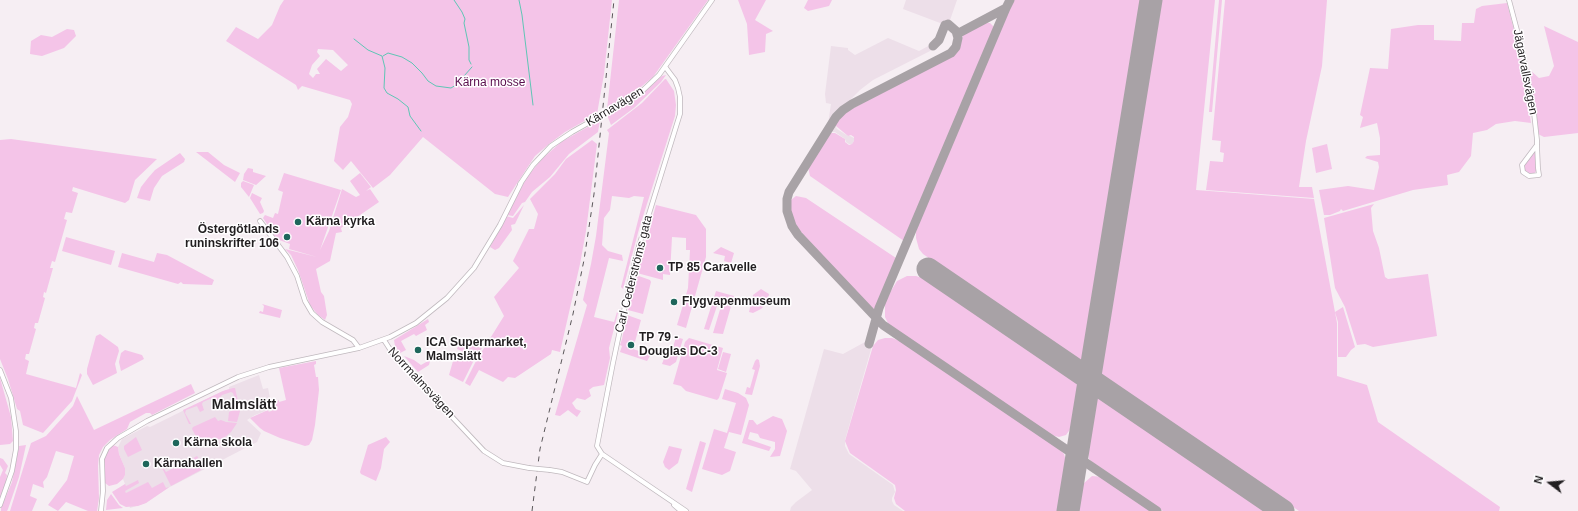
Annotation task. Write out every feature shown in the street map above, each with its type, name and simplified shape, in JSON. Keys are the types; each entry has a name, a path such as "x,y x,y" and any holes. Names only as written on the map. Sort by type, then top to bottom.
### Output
{"street":[{"name":"Kärnavägen","path":"384,340 416,323 446,299 462,283 474,268 494,237 509,201 533,165 552,146 572,132 625,103 646,88 666,68 712,0"},
{"name":"Jägarvallsvägen","path":"1509,0 1518,32 1529,85 1537,145 1539,175 1529,176 1523,172 1522,165 1537,145"},
{"name":"Carl Cederströms gata","path":"602,454 598,449 597,443 630,282 639,246 680,114 680,97 678,88 671,74 666,68"},
{"path":"260,221 287,257 297,276 305,301 312,313 322,322 353,340 359,348"},
{"name":"Norrmalmsvägen","path":"101,511 103,491 102,459 107,448 118,438 185,402 252,371 359,348 384,340 393,354 484,450 503,463 562,472 587,482 602,454"},
{"path":"0,370 12,403 15,420 16,443 11,478 0,505"},
{"path":"602,454 686,511"},
{"path":"660,493 681,511"}],"shaded area":[{"path":"906,0 957,0 948,26 903,9"},
{"path":"888,38 919,51 932,44 934,49 873,80 851,99 835,125 837,129 854,138 852,144 846,142 845,139 835,132 831,132 814,155 812,154 810,152 828,124 831,104 826,103 825,94 831,46 848,48 848,50 855,55"},
{"path":"865,342 872,346 845,440 845,446 849,454 893,485 895,492 892,501 894,505 903,511 790,511 791,507 796,502 812,490 796,471 790,469 824,349 843,354"},
{"name":"Kärna skola","path":"259,375 263,389 268,388 271,403 273,404 273,410 269,412 268,410 255,415 247,420 261,433 257,442 168,488 146,503 130,508 123,486 125,484 123,479 125,475 125,468 119,454 118,447 122,439 229,389 229,387"}],"green space":[{"name":"Kärna mosse","path":"284,0 612,0 604,74 597,114 565,132 535,156 508,197 495,194 423,137 390,175 373,188 351,161 343,170 334,161 340,127 348,117 352,104 350,100 302,86 298,90 296,85 226,41 236,27 258,39 272,25","holes":["318,49 333,50 348,65 341,71 326,59 317,69 320,74 316,74 313,78 309,74 312,65 320,56 317,52"]},
{"path":"619,0 708,0 653,77 630,96 607,109"},
{"path":"738,0 766,0 755,20 773,31 766,34 765,52 749,55 747,24"},
{"path":"808,0 832,0 829,6 808,11 804,8"},
{"path":"1013,0 1141,0 1082,363 923,254 919,249 916,238 919,223"},
{"path":"1162,0 1215,0 1196,190 1314,199 1337,323 1337,376 1367,385 1378,422 1500,507 1499,511 1299,511 1100,375"},
{"path":"1219,0 1222,0 1212,112 1209,112"},
{"path":"1225,0 1327,0 1322,66 1306,141 1299,187 1312,187 1314,198 1206,190 1210,161 1223,162 1224,153 1220,152 1221,141 1212,140"},
{"path":"1507,3 1522,61 1531,123 1515,121 1496,124 1487,130 1473,133 1471,156 1459,172 1447,175 1448,185 1413,190 1343,211 1341,209 1340,211 1330,215 1324,215 1319,190 1348,186 1374,190 1379,167 1378,162 1365,158 1367,156 1380,155 1380,138 1377,123 1360,128 1363,117 1360,115 1370,68 1388,69 1391,29 1418,25 1434,25 1434,40 1461,41 1462,23 1474,23 1476,9 1482,6"},
{"path":"986,23 990,23 994,27 904,241 810,176 808,167 830,133 835,133 845,139 845,142 849,145 854,141 854,137 851,135 848,136 835,124 842,114 951,56 959,48 963,35"},
{"path":"1544,26 1578,42 1578,133 1544,137 1538,134 1529,69 1539,78 1549,76 1554,66"},
{"path":"67,29 74,30 76,36 64,48 42,56 30,54 31,41 41,35 52,37"},
{"path":"666,75 661,82 634,108 611,125 607,115 639,97 662,76"},
{"path":"665,79 674,91 676,105 675,116 639,229 623,289 621,287 644,197 634,196 629,198 612,196 610,210 604,218 602,245 608,251 622,255 623,261 609,258 594,317 614,322 617,312 618,313 609,348 610,358 604,385 593,387 589,390 591,396 585,400 577,398 572,403 576,409 581,411 577,417 568,410 560,416 555,415 587,305 583,300 596,236 609,133 607,130 642,103"},
{"path":"600,120 598,132 569,154 550,177 532,192 525,202 522,203 513,216 507,215 527,177 542,159 561,142"},
{"path":"11,139 157,159 135,180 129,200 125,203 73,187 72,191 78,193 72,213 66,212 64,219 67,220 55,262 52,261 50,268 53,268 46,293 44,292 43,297 45,298 38,323 35,323 34,328 36,329 29,354 26,354 25,359 29,361 26,374 76,388 80,373 82,375 72,401 43,433 23,425 20,411 17,409 0,359 0,140"},
{"path":"592,140 597,144 586,231 560,352 552,350 551,354 515,378 508,377 503,382 479,370 470,386 465,383 476,361 504,316 494,297 519,268 513,261 529,229 534,229 538,214 530,199 555,174 566,159"},
{"path":"1327,144 1332,169 1316,173 1312,148"},
{"path":"196,152 208,152 224,165 240,173 235,182"},
{"path":"1534,152 1536,171 1534,174 1527,173 1524,170 1524,165"},
{"path":"180,153 185,159 184,162 162,176 154,188 150,201 137,198 141,187 155,170"},
{"path":"248,168 253,169 253,172 266,176 256,185 243,180 244,174"},
{"path":"284,173 341,190 320,250 329,231 342,189 356,197 360,195 350,181 360,173 371,187 366,191 370,189 379,202 341,228 342,232 336,233 330,261 316,269 321,292 324,296 327,315 325,320 318,315 310,305 298,270 291,255 285,249 317,257 289,249 290,244 274,238 273,233 263,218 265,215 273,218 275,213 278,214 283,192 278,190"},
{"path":"243,181 254,185 249,197 241,187 241,183"},
{"path":"252,193 262,198 260,202 264,211 263,213 260,214 250,198"},
{"path":"796,196 806,198 896,258 875,311 871,309 801,234 795,224 790,209 791,200"},
{"path":"1374,204 1371,208 1373,231 1379,248 1385,277 1388,279 1428,274 1437,336 1373,347 1365,344 1357,345 1345,307 1335,288 1324,218"},
{"path":"524,205 515,224 511,225 512,230 499,248 495,250 490,247 506,216 513,218"},
{"path":"656,205 696,215 706,229 706,257 686,328 677,325 688,288 690,250 686,250 686,238 672,237 670,275 663,274 663,280 637,273"},
{"path":"66,237 115,251 111,265 62,251"},
{"path":"721,247 734,253 731,263 724,261 725,256 713,253"},
{"path":"122,253 154,262 157,253 167,255 214,280 212,285 183,284 181,282 178,284 118,267"},
{"path":"636,275 650,280 651,282 643,314 628,310"},
{"path":"907,276 922,278 1079,384 1071,428 1066,435 1059,437 1051,435 890,327 885,317 885,301 897,281"},
{"path":"761,289 769,294 767,303 761,309 753,313 749,312 753,295"},
{"path":"716,291 734,296 723,334 713,333 722,303 718,303 709,330 704,329"},
{"path":"262,304 282,310 280,318 259,313 260,311 263,312 264,306"},
{"path":"1343,307 1355,347 1346,357 1338,357 1338,322 1335,312"},
{"path":"627,315 641,320 633,349 645,353 644,346 671,354 676,337 683,339 676,362 670,366 662,364 665,356 653,351 647,361 620,352 622,346 620,345"},
{"path":"428,319 429,322 425,325 427,330 416,336 414,334 401,341 406,350 400,353 395,346 394,340"},
{"path":"100,334 118,347 119,351 115,364 117,373 93,385 87,374 87,369 96,336"},
{"path":"689,338 723,348 717,370 727,373 717,400 686,391 681,386 673,384 685,342"},
{"path":"892,338 900,341 1060,449 1064,454 1066,461 1058,511 905,511 896,504 894,498 896,490 895,485 850,453 845,441 873,346 878,340"},
{"path":"461,339 482,348 475,358 463,382 449,375 453,361 451,360 460,360 462,351 457,349"},
{"path":"125,350 142,355 144,359 121,371 119,362 121,353"},
{"path":"723,352 731,354 726,372 718,369"},
{"path":"404,356 421,365 428,361 428,358 430,359 429,365 418,372"},
{"path":"757,359 759,360 760,366 752,395 745,394 747,387 750,388 755,370 752,369"},
{"path":"316,361 316,364 314,365 316,377 318,377 319,390 315,425 312,440 309,445 305,446 280,438 260,428 250,418 268,410 269,412 273,410 275,402 279,400 279,402 286,400 279,368"},
{"path":"0,378 11,417 13,441 10,444 0,445"},
{"path":"191,384 195,393 152,415 150,413 146,413 130,422 127,429 110,440 103,447 99,455 99,498 97,511 88,511 66,502 58,511 48,505 67,480 74,456 56,451 47,477 43,482 44,488 33,484 30,496 37,499 32,511 10,511 31,443 46,436 73,406 77,396 94,430"},
{"path":"235,388 238,401 237,405 233,393 231,392 220,397 222,404 217,405 212,398 203,402 202,404 204,410 200,412 197,406 186,410 185,413 191,424 189,424 183,410 223,391"},
{"path":"725,389 738,393 746,398 749,405 741,435 729,432 724,448 736,452 730,471 722,475 702,469 714,429 727,433 736,403 722,399"},
{"path":"1099,397 1266,511 1163,511 1089,459 1088,451 1097,398"},
{"path":"238,408 240,411 237,422 228,421 229,412"},
{"path":"773,416 782,419 787,431 780,456 770,457 775,449 775,442 760,438 758,434 750,432 748,439 771,447 769,451 742,443 749,420 753,420 757,425"},
{"path":"215,417 218,421 221,420 237,423 231,432 225,437 199,442 192,429 193,427"},
{"path":"136,437 142,450 128,457 124,446"},
{"path":"386,437 390,442 384,449 381,468 376,481 361,474 360,472 368,445"},
{"path":"700,441 706,443 692,492 686,489"},
{"path":"26,445 19,477 8,509 7,511 1,511 12,482 19,446"},
{"path":"113,445 118,447 119,454 125,468 125,475 117,484 109,486 105,483 104,459 109,449"},
{"path":"669,446 682,449 678,463 669,470 665,467 663,462"},
{"path":"197,456 199,459 196,460 201,470 171,486 161,466 166,472"},
{"path":"0,458 3,459 8,466 5,473 7,475 6,484 0,499 0,477 3,470 0,465"},
{"path":"1092,476 1103,477 1152,511 1078,511 1083,484"},
{"path":"138,480 139,483 125,491 126,493 148,482 152,488 163,482 166,488 169,487 146,503 138,506 126,507 120,504 112,492 125,484 126,486"},
{"path":"111,494 123,508 106,510 107,500"}],"waterway":[{"path":"454,0 465,19 464,23 469,47 469,60 471,64"},
{"path":"519,0 533,105"},
{"path":"354,39 368,50 382,56 385,68 384,88 387,93 408,107 410,116 421,131"},
{"path":"383,56 388,53 402,57 412,63 428,81 436,86 451,88 456,85 472,67"}],"taxiway":[{"path":"957,34 1006,8 1010,0"},
{"path":"869,344 879,308 1006,8"},
{"path":"948,24 956,31 958,38 956,47 951,53 852,104 836,117 789,192 787,199 787,211 792,226 798,235 883,325 1157,511"},
{"path":"933,46 939,40 945,25"}],"runway":[{"path":"1068,511 1151,0"},
{"path":"928,269 1283,511"}],"railway":[{"path":"532,511 540,449 573,314 584,260 594,194 614,0"}],"place":[{"name":"Kärna kyrka","path":"298,222"},
{"name":"Östergötlands runinskrifter 106","path":"287,237"},
{"name":"TP 85 Caravelle","path":"660,268"},
{"name":"Flygvapenmuseum","path":"674,302"},
{"name":"TP 79 - Douglas DC-3","path":"631,345"},
{"name":"ICA Supermarket, Malmslätt","path":"418,350"},
{"name":"Kärna skola","path":"176,443"},
{"name":"Kärnahallen","path":"146,464"}],"district":[{"name":"Malmslätt","path":"244,405"}]}
